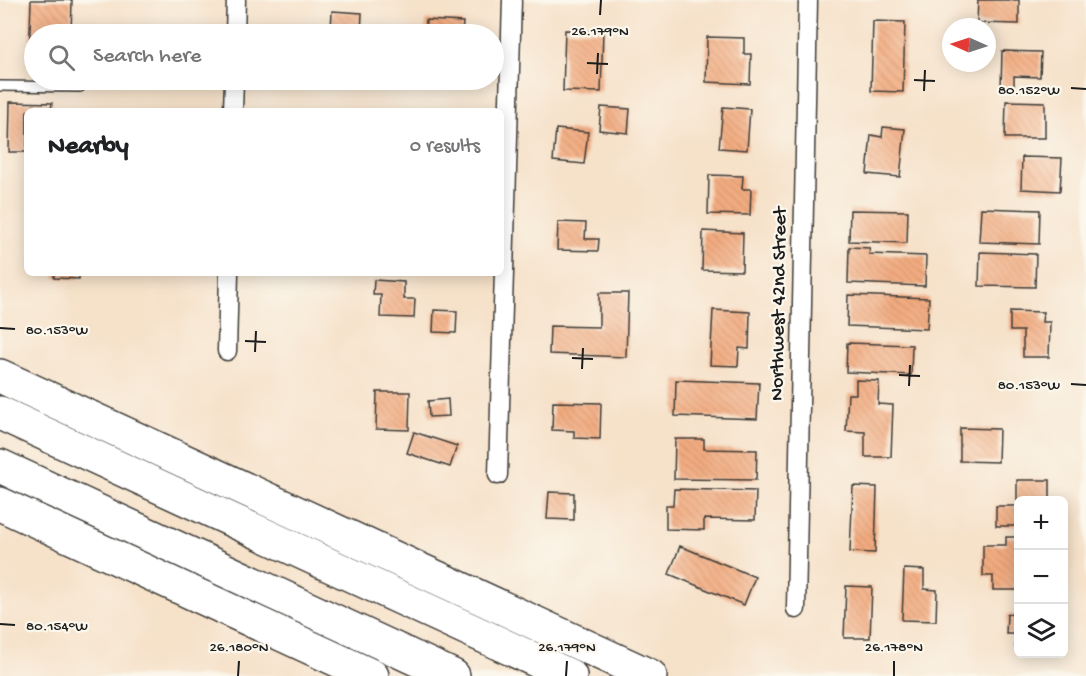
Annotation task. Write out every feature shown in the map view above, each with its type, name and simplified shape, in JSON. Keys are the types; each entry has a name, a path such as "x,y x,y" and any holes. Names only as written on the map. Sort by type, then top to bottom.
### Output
{"highway":[{"path":"0,376 650,676"},
{"path":"0,413 570,676"},
{"path":"0,466 453,676"},
{"path":"0,504 372,676"}],"street":[{"path":"235,24 236,0"},
{"path":"504,271 512,0"},
{"name":"Northwest 42nd Street","path":"796,609 808,0"},
{"path":"233,108 234,90"},
{"path":"227,351 229,276"},
{"path":"498,475 504,276"}],"lane":[{"path":"0,86 24,86"}],"building":[{"path":"31,0 72,0 71,24 30,24"},
{"path":"978,0 1019,0 1019,24 996,23 996,18 977,18"},
{"path":"332,11 362,13 361,24 331,24"},
{"path":"426,20 463,22 463,24 426,24"},
{"path":"873,21 905,22 903,92 871,91"},
{"path":"565,30 603,31 601,92 563,91"},
{"path":"707,37 744,38 744,54 751,54 750,84 706,82"},
{"path":"1002,51 1041,52 1040,77 1014,76 1014,88 1001,88"},
{"path":"1006,101 1045,102 1045,138 1005,138"},
{"path":"10,102 52,103 51,108 24,108 24,152 9,152"},
{"path":"601,107 630,109 628,133 599,130"},
{"path":"723,107 750,109 747,150 719,148"},
{"path":"883,127 905,129 900,177 867,174 871,135 882,137"},
{"path":"556,129 588,132 584,164 553,161"},
{"path":"1022,157 1062,158 1060,191 1021,189"},
{"path":"709,175 743,176 742,189 751,189 750,215 708,214"},
{"path":"981,208 1040,210 1039,244 979,242"},
{"path":"850,210 908,211 907,243 849,241"},
{"path":"558,222 586,223 585,239 599,239 598,251 557,250"},
{"path":"703,231 743,233 742,271 702,270"},
{"path":"849,247 870,248 869,254 926,256 925,286 848,283"},
{"path":"980,252 1036,254 1035,287 979,286"},
{"path":"54,276 79,276 79,279 54,278"},
{"path":"374,280 404,282 404,299 415,299 414,318 380,317 381,295 373,295"},
{"path":"599,293 628,293 626,357 549,354 550,326 599,327"},
{"path":"848,295 929,298 927,329 847,326"},
{"path":"434,310 457,311 456,333 433,332"},
{"path":"713,310 750,312 749,349 739,348 738,366 710,365"},
{"path":"1010,311 1043,312 1042,322 1050,322 1049,357 1023,357 1023,331 1010,331"},
{"path":"847,343 912,345 911,375 846,372"},
{"path":"676,380 759,383 757,419 675,416"},
{"path":"856,380 879,381 878,404 893,405 891,457 865,457 865,432 846,431 848,394 856,394"},
{"path":"377,392 410,392 409,430 376,429"},
{"path":"448,399 449,416 429,417 428,401"},
{"path":"553,402 601,403 600,439 574,438 574,431 552,430"},
{"path":"960,428 999,429 998,462 960,461"},
{"path":"414,432 457,446 450,467 407,453"},
{"path":"675,439 704,439 704,449 757,450 756,480 674,479"},
{"path":"1017,480 1050,480 1050,496 1017,496"},
{"path":"853,486 877,487 875,553 850,552"},
{"path":"674,489 756,491 755,520 704,519 704,530 666,529 666,505 673,505"},
{"path":"549,492 574,493 574,520 547,519"},
{"path":"996,506 1014,506 1014,526 996,526"},
{"path":"1006,537 1014,537 1014,590 993,590 993,576 983,576 983,545 1006,545"},
{"path":"680,546 755,577 744,605 669,574"},
{"path":"904,569 924,570 924,589 937,590 936,621 902,620"},
{"path":"846,586 872,587 870,638 844,638"},
{"path":"1007,614 1014,615 1014,634 1006,634"}]}
